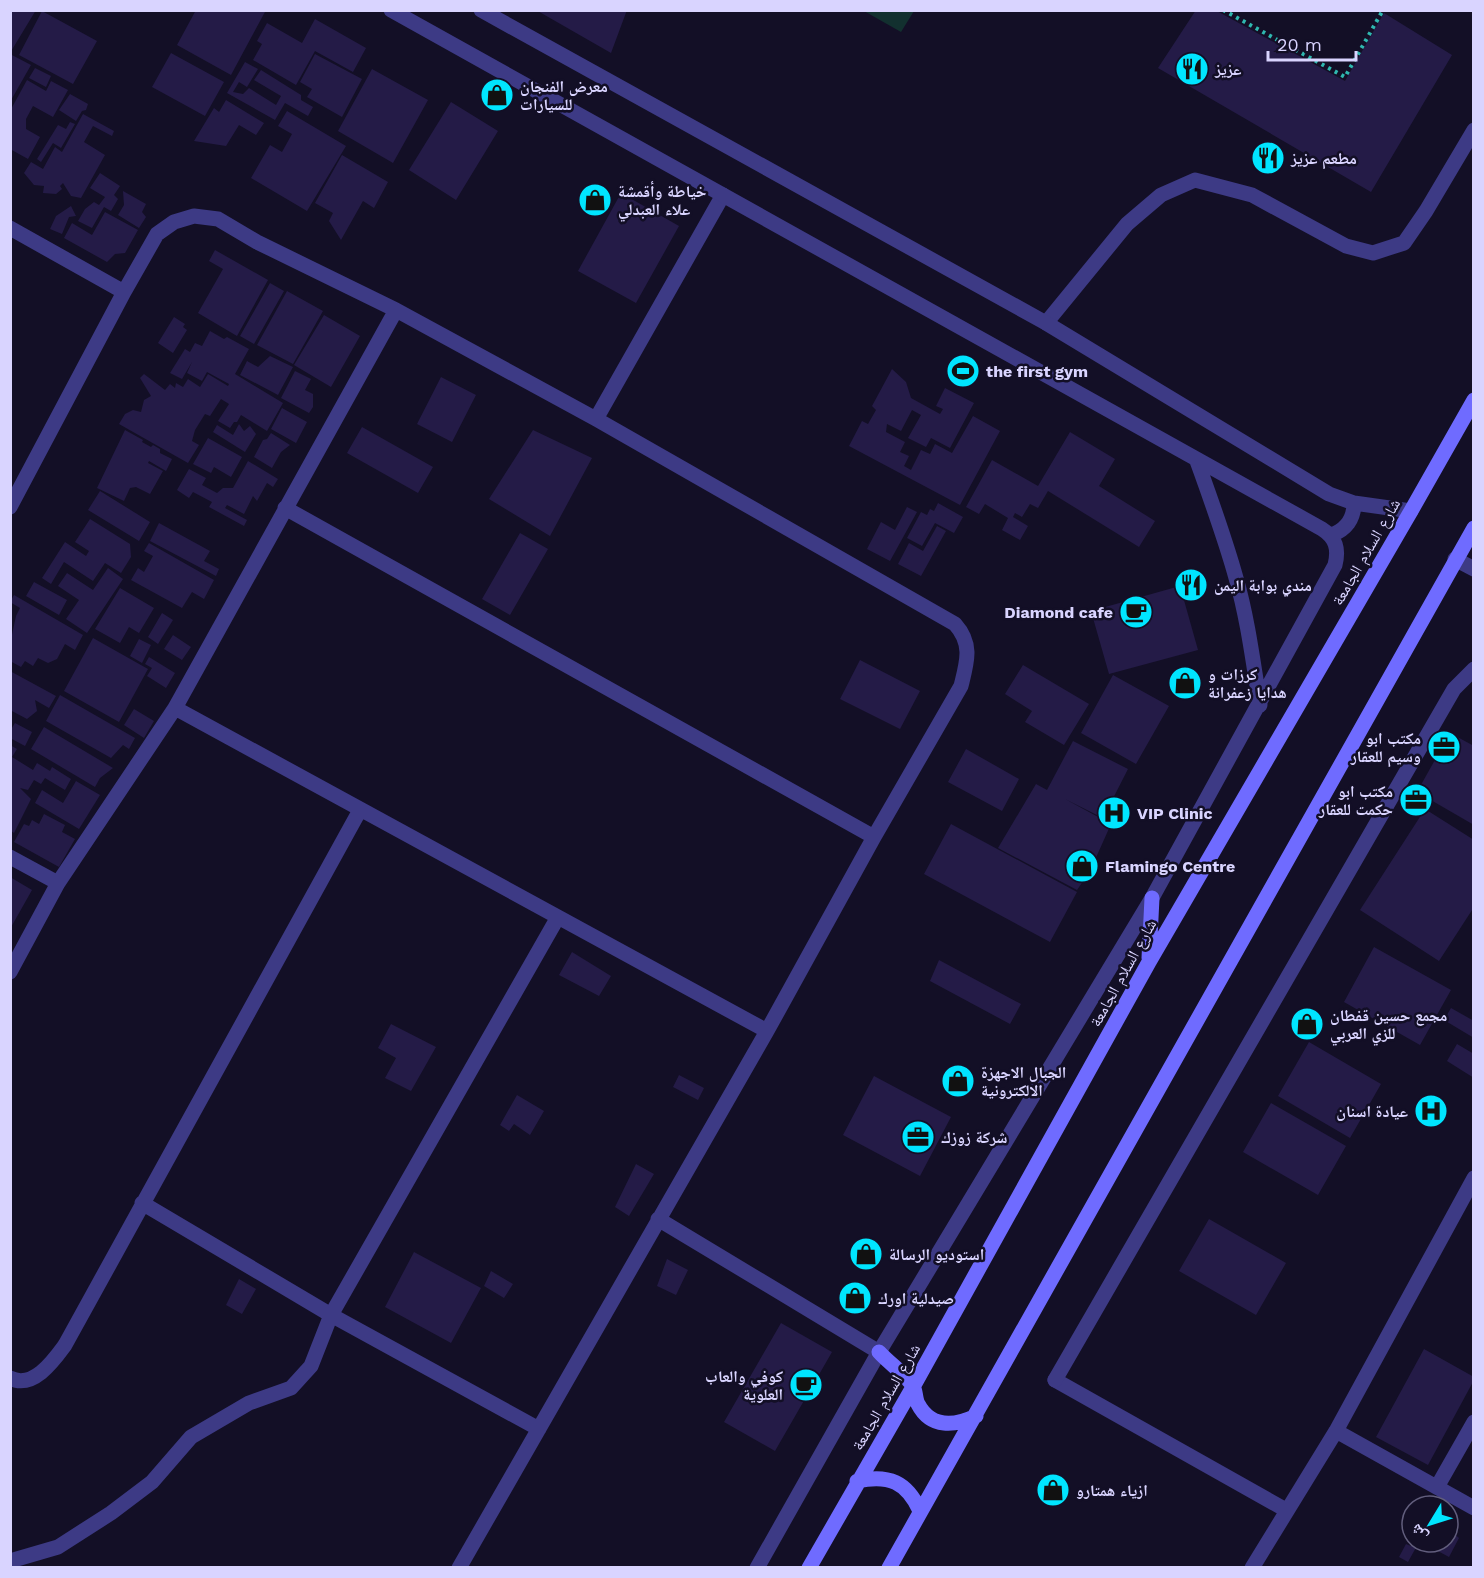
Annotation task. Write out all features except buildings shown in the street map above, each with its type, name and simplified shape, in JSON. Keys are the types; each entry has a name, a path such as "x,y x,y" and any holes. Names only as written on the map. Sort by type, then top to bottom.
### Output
{"main road":[{"name":"شارع السلام الجامعة","path":"809,1568 857,1481 914,1387 1149,962 1412,511 1473,400"},
{"path":"889,1568 1473,528"},
{"path":"1149,962 1152,898"},
{"path":"879,1352 914,1387 917,1404 928,1417 944,1424 961,1423 976,1416"},
{"path":"857,1481 873,1478 888,1479 903,1486 914,1497 920,1511"}],"street":[{"path":"391,10 1331,535 1336,544 1338,554 1335,565 1152,898 879,1352 757,1568"},
{"path":"482,10 1046,323 1317,488 1354,503 1412,511"},
{"path":"1046,323 1127,224 1161,195 1195,180 1252,195 1346,246 1373,253 1404,243 1426,211 1473,130"},
{"path":"596,419 723,195"},
{"path":"10,507 15,488 157,234 174,222 194,216 218,219 257,242 396,310 596,419 955,624 964,634 968,658 961,686 459,1568"},
{"path":"10,228 124,292"},
{"path":"10,972 57,883 175,708 396,310"},
{"path":"1197,461 1219,520 1237,581 1260,705"},
{"path":"1331,535 1339,532 1351,520 1354,503"},
{"path":"285,508 874,837"},
{"path":"1455,559 1473,569"},
{"path":"1286,1510 1055,1380 1455,689 1473,669"},
{"path":"175,708 766,1031"},
{"path":"10,1378 16,1381 32,1378 49,1367 65,1345 360,810"},
{"path":"10,857 57,883"},
{"path":"10,1561 58,1547 111,1514 152,1482 191,1437 249,1403 291,1388 311,1366 331,1315 558,917"},
{"path":"1252,1568 1336,1431 1473,1178"},
{"path":"142,1203 331,1315 539,1429"},
{"path":"658,1219 879,1352"},
{"path":"1437,1487 1473,1422"},
{"path":"1336,1431 1473,1508"}],"path":[{"path":"1223,10 1345,76 1383,10"}],"green space":[{"path":"864,11 914,11 901,32"}],"place":[{"name":"عزيز","path":"1192,69"},
{"name":"معرض الفنجان للسيارات","path":"497,95"},
{"name":"مطعم عزيز","path":"1268,158"},
{"name":"خياطة وأقمشة علاء العبدلي","path":"595,200"},
{"name":"the first gym","path":"963,371"},
{"name":"مندي بوابة اليمن","path":"1191,585"},
{"name":"Diamond cafe","path":"1136,612"},
{"name":"كرزات و هدايا زعفرانة","path":"1185,683"},
{"name":"مكتب ابو وسيم للعقار","path":"1444,747"},
{"name":"مكتب ابو حكمت للعقار","path":"1416,800"},
{"name":"VIP Clinic","path":"1114,813"},
{"name":"Flamingo Centre","path":"1082,866"},
{"name":"مجمع حسين قفطان للزي العربي","path":"1307,1024"},
{"name":"الجبال الاجهزة الالكترونية","path":"958,1081"},
{"name":"عيادة اسنان","path":"1431,1111"},
{"name":"شركة زوزك","path":"918,1137"},
{"name":"استوديو الرسالة","path":"866,1254"},
{"name":"صيدلية اورك","path":"855,1298"},
{"name":"كوفي والعاب العلوية","path":"806,1385"},
{"name":"ازياء همتارو","path":"1053,1490"}]}
